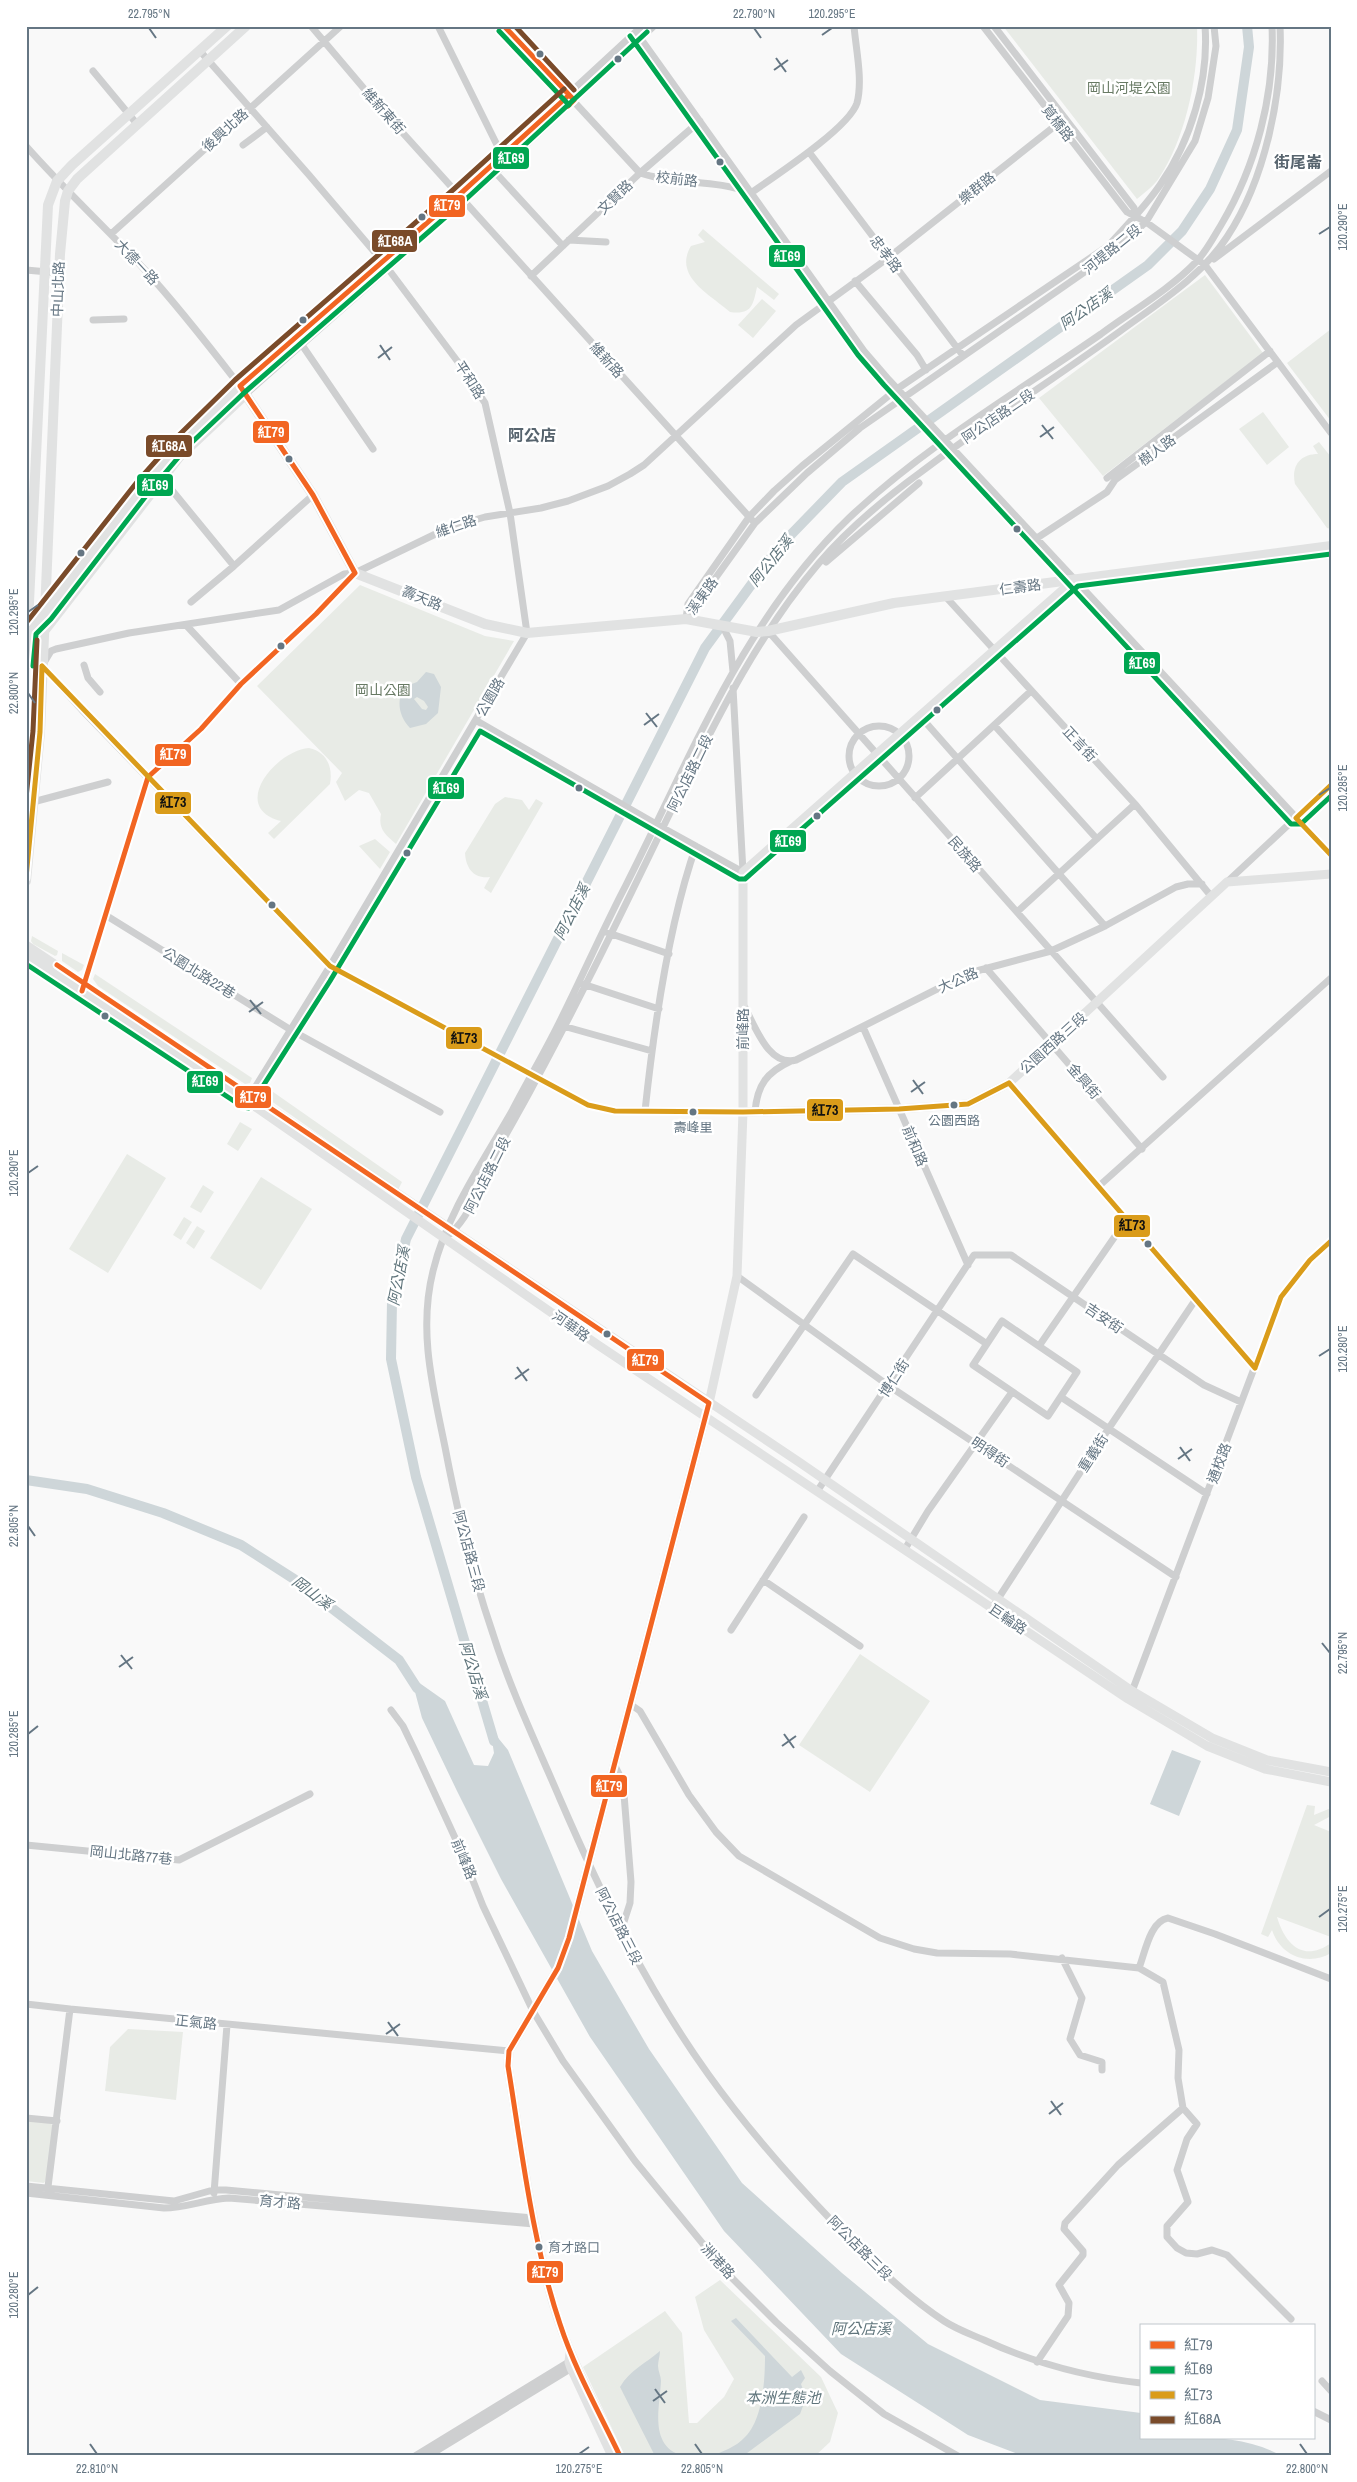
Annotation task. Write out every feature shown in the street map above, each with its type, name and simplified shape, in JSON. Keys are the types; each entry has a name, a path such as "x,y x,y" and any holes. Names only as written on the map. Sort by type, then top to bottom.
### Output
{"main road":[{"name":"中山北路","path":"26,665 48,204 57,181 72,165 227,26"},
{"path":"68,191 85,172 246,26"},
{"name":"中山北路","path":"26,880 40,732 60,273 64,208 68,191"},
{"path":"28,647 45,630 180,456 243,390"},
{"path":"243,390 313,495 355,573"},
{"path":"29,631 45,614 176,449 243,390"},
{"name":"仁壽路","path":"722,625 757,632 768,631 894,603 1331,546"},
{"name":"壽天路","path":"355,573 485,624 527,633 686,619 722,625"},
{"path":"26,661 42,666"}],"street":[{"name":"維新東街","path":"311,26 462,198"},
{"name":"後興北路","path":"110,234 341,26"},
{"path":"438,26 506,164"},
{"name":"校前路","path":"504,26 640,173 653,178 732,186 751,193"},
{"path":"243,390 462,198 506,164 642,26"},
{"path":"462,198 503,156 654,26"},
{"path":"751,193 808,152 854,110 858,99 858,80 854,26"},
{"name":"筧橋路","path":"983,26 1128,212 1146,222 1206,265 1331,433"},
{"name":"筧橋路","path":"994,26 1134,208 1136,216"},
{"name":"河堤路二段","path":"898,389 1108,246 1136,216 1161,184 1187,135 1198,99 1206,47 1205,26"},
{"name":"河堤路二段","path":"904,396 1112,253 1146,222 1194,141 1208,98 1216,46 1214,26"},
{"name":"阿公店路二段","path":"660,826 688,756 732,671 799,572 830,537 885,486 944,438 1080,349 1138,308 1199,260 1231,208 1263,125 1272,66 1272,26"},
{"name":"阿公店路二段","path":"562,1026 602,931 633,879 697,760 733,687 768,631 807,577 836,544 892,494 953,447 1085,357 1206,265 1227,238 1241,213 1270,132 1280,68 1280,26"},
{"path":"636,32 864,351 1331,855"},
{"name":"平和路","path":"200,51 309,174 385,266 458,362 485,402 510,513 527,633"},
{"path":"93,71 137,124"},
{"name":"樂群路","path":"855,281 888,258 1065,118"},
{"name":"文賢路","path":"531,276 640,173 700,121"},
{"path":"1263,125 1270,132"},
{"path":"243,145 267,127"},
{"name":"大德一路","path":"26,146 182,312 243,390"},
{"name":"忠孝路","path":"808,152 963,357"},
{"path":"491,167 563,246"},
{"path":"1206,265 1331,171"},
{"name":"維新路","path":"462,198 755,523"},
{"path":"569,240 606,242"},
{"path":"243,390 302,345 385,266"},
{"path":"26,270 60,273"},
{"path":"855,281 917,355 926,370"},
{"name":"維仁路","path":"42,666 51,651 56,649 129,633 186,626 279,610 344,574 355,573 450,527 485,517 541,508 608,486 644,465 796,325 855,281"},
{"path":"93,320 124,319"},
{"path":"302,345 372,449"},
{"path":"1080,349 1085,357"},
{"path":"1107,478 1270,351"},
{"name":"樹人路","path":"1037,538 1107,492 1116,480 1278,362"},
{"path":"1029,383 1035,392"},
{"name":"溪東路","path":"686,619 688,604 750,518 774,490 898,389"},
{"name":"溪東路","path":"686,619 755,523 807,473 860,428 904,396"},
{"path":"1192,412 1198,420"},
{"path":"162,478 234,566"},
{"path":"826,562 919,483"},
{"path":"191,602 313,495"},
{"path":"83,988 107,916 132,823 148,777 201,729 241,684 316,614 355,573"},
{"path":"476,721 744,872 1075,579"},
{"name":"正言街","path":"945,596 1135,804 1211,896"},
{"name":"前峰路","path":"705,1416 737,1276 743,1112 744,872 730,640 722,625"},
{"path":"186,626 241,684"},
{"name":"民族路","path":"768,631 1163,1077"},
{"name":"公園路","path":"248,1098 330,966 527,633"},
{"path":"84,665 88,678 100,692"},
{"path":"42,666 58,686 330,966 479,1045 534,1077 588,1104 616,1110 743,1112"},
{"path":"915,798 1031,691"},
{"path":"920,716 1106,926"},
{"path":"876,725 885,726 900,734 907,744 909,753 908,763 899,779 891,784 872,786 863,782 854,774 848,759 849,749 858,733 876,725"},
{"path":"994,725 1097,839"},
{"path":"688,756 697,760"},
{"path":"33,802 108,782"},
{"name":"公園西路三段","path":"743,1112 899,1109 968,1104 1009,1083 1331,786"},
{"path":"1017,912 1135,804"},
{"path":"645,1111 652,1051 669,954 685,877 696,846"},
{"path":"1227,882 1331,874"},
{"name":"阿公店路二段","path":"447,1228 463,1222 534,1077 586,986 633,879"},
{"name":"大公路","path":"755,1112 760,1086 764,1078 791,1061 863,1028 962,977 986,968 1051,951 1106,926 1176,887 1188,884 1202,884"},
{"name":"公園北路22巷","path":"107,916 291,1030 440,1112"},
{"path":"602,931 669,954"},
{"path":"26,945 83,988 248,1098"},
{"path":"26,955 83,988"},
{"name":"金興街","path":"986,968 1142,1149"},
{"path":"1098,1186 1142,1149 1331,978"},
{"path":"579,982 586,986 659,1009"},
{"path":"743,1004 771,1052 783,1060 791,1061"},
{"path":"562,1026 652,1051"},
{"name":"前和路","path":"863,1028 968,1265"},
{"name":"阿公店路二段","path":"441,1236 485,1156 534,1077"},
{"path":"1009,1083 1255,1368"},
{"name":"河華路","path":"248,1098 399,1195 709,1403"},
{"name":"河華路","path":"248,1098 395,1204 705,1416"},
{"path":"485,1156 492,1160"},
{"path":"1039,1346 1127,1218"},
{"name":"阿公店路三段","path":"441,1236 429,1294 428,1365 466,1545 497,1646 588,1862 621,1931 671,2020 705,2070 790,2178 866,2256 904,2291 949,2324 1010,2352 1053,2368 1140,2383"},
{"name":"通校路","path":"1130,1695 1281,1298 1310,1260 1331,1241"},
{"path":"756,1395 853,1254 987,1344"},
{"name":"吉安街","path":"968,1265 974,1256 1011,1255 1204,1385 1241,1402"},
{"name":"博仁街","path":"818,1490 968,1265"},
{"name":"明得街","path":"737,1276 889,1386 1176,1577"},
{"name":"重義街","path":"992,1608 1109,1428 1196,1299"},
{"path":"1002,1321 1039,1346 1078,1372 1048,1416 973,1364 1002,1321"},
{"path":"905,1549 928,1511 1012,1392"},
{"path":"1061,1397 1207,1494"},
{"name":"巨輪路","path":"709,1403 997,1598 1167,1723 1216,1750 1265,1769 1331,1782"},
{"path":"612,2456 572,2361 554,2306 534,2221 508,2066 509,2051 558,1968 569,1938 705,1416"},
{"name":"巨輪路","path":"705,1416 992,1608 1130,1695 1212,1738 1267,1760 1331,1772"},
{"path":"732,1630 804,1517"},
{"path":"763,1580 860,1646"},
{"path":"630,1704 640,1711 689,1795 716,1832 739,1856 880,1938 914,1949 937,1953 1010,1954 1062,1958 1139,1968 1163,1982 1179,2050 1178,2078 1183,2108 1197,2124 1187,2139 1177,2170 1188,2202 1166,2226 1167,2237 1177,2248 1186,2253 1197,2254 1212,2250 1228,2255 1291,2319"},
{"name":"前峰路","path":"391,1710 403,1726 462,1853 483,1906 533,2011"},
{"path":"614,1764 623,1782 631,1882 630,1904 621,1931"},
{"name":"岡山北路77巷","path":"26,1845 179,1860 310,1794"},
{"path":"1139,1968 1155,1925 1161,1919 1168,1918 1331,1979"},
{"path":"1062,1958 1082,1998 1070,2038 1080,2056 1102,2062 1102,2070"},
{"name":"正氣路","path":"26,2004 509,2051"},
{"path":"48,2192 70,2009"},
{"name":"洲港路","path":"533,2011 562,2061 635,2161 726,2272 776,2322 830,2371 884,2414 958,2456"},
{"path":"215,2198 213,2190 227,2025"},
{"path":"1037,2362 1068,2316 1069,2303 1059,2284 1083,2255 1083,2251 1064,2229 1065,2223 1118,2165 1183,2108"},
{"path":"26,2118 57,2121"},
{"name":"育才路","path":"26,2186 48,2192 164,2208 176,2208 215,2198 229,2198 534,2221"},
{"name":"育才路","path":"26,2193 48,2192 174,2201 213,2190 534,2221"},
{"path":"415,2456 572,2361"},
{"path":"428,2456 572,2361"},
{"path":"572,2361 620,2456"},
{"path":"1322,2381 1331,2391"},
{"path":"1314,2412 1331,2420"}],"green space":[{"name":"岡山河堤公園","path":"1003,26 1197,26 1196,64 1193,85 1177,144 1157,181 1137,199"},
{"path":"703,229 779,294 774,300 757,287 752,304 747,310 737,313 730,312 696,284 687,266 687,257 691,246 705,242 698,235"},
{"path":"1205,275 1263,353 1103,476 1039,398"},
{"path":"762,299 776,311 753,338 738,325"},
{"path":"1331,329 1331,421 1287,363"},
{"path":"1263,412 1289,447 1267,465 1239,429"},
{"path":"1319,442 1331,457 1331,529 1327,528 1295,484 1294,478 1298,462 1306,456 1318,454 1313,446"},
{"name":"岡山公園","path":"360,585 485,636 514,641 396,844 383,831 380,819 381,814 369,793 359,790 345,801 336,782 342,773 257,686"},
{"path":"309,748 320,753 327,761 331,772 330,784 274,839 268,833 281,821 266,814 259,804 258,792 263,780 272,768 296,751"},
{"path":"505,797 522,800 529,810 536,799 543,803 491,893 484,888 490,877 475,875 467,864 465,853 495,804"},
{"path":"375,839 390,852 380,869 359,846"},
{"path":"32,936 58,951 57,955 55,956 33,944 31,941"},
{"path":"62,953 84,965 82,970 78,972 62,961"},
{"path":"95,974 252,1078 250,1083 245,1084 98,986 93,979"},
{"path":"266,1087 402,1182 398,1190 264,1096 262,1093"},
{"path":"240,1122 252,1129 238,1151 227,1144"},
{"path":"127,1154 166,1178 108,1273 69,1249"},
{"path":"261,1177 312,1209 261,1290 210,1258"},
{"path":"203,1185 214,1192 201,1213 190,1207"},
{"path":"184,1217 192,1222 181,1240 173,1235"},
{"path":"197,1226 205,1231 194,1249 186,1243"},
{"path":"860,1654 930,1701 870,1792 799,1745"},
{"path":"1307,1805 1315,1806 1314,1815 1331,1808 1331,1816 1314,1825 1331,1832 1331,1937 1277,1917 1280,1927 1296,1948 1312,1951 1321,1949 1331,1943 1331,1953 1313,1959 1295,1956 1288,1952 1281,1946 1272,1930 1268,1937 1261,1934"},
{"path":"128,2029 183,2032 176,2100 105,2091 110,2047"},
{"path":"26,2121 51,2123 53,2127 44,2183 26,2181"},
{"path":"720,2280 821,2377 838,2413 830,2442 815,2456 625,2456 583,2367 665,2311 682,2333 689,2423 697,2423 724,2397 734,2379 704,2330 695,2297"}],"water":[{"path":"426,672 434,674 441,687 438,713 426,724 410,728 403,719 399,703 404,687 417,682","holes":["417,697 424,701 428,707 426,710 422,709 414,699"]},
{"name":"阿公店溪","path":"411,1677 445,1701 474,1765 488,1766 494,1753 490,1728 508,1750 592,1951 649,2049 742,2183 842,2273 928,2344 1040,2400 1140,2413 1140,2440 1231,2440 1266,2448 1282,2456 1023,2456 968,2435 841,2354 724,2231 590,2037 501,1879 422,1718"},
{"path":"1172,1750 1201,1761 1179,1816 1150,1804"},
{"name":"本洲生態池","path":"736,2318 792,2377 801,2370 805,2378 801,2384 806,2398 800,2414 743,2456 711,2456 733,2446 745,2437 756,2420 762,2399 765,2356 731,2321"},
{"path":"660,2351 658,2366 661,2381 658,2424 660,2435 672,2451 683,2456 655,2456 620,2387 633,2372"}],"waterway":[{"name":"阿公店溪","path":"494,1741 416,1477 391,1359 392,1302 406,1239 705,648 778,548 842,482 1148,265 1182,231 1210,189 1237,130 1249,47 1247,26"},
{"name":"岡山溪","path":"26,1480 87,1489 163,1513 241,1545 294,1579 399,1660 417,1688"}],"transit line":[{"name":"紅79","path":"504,26 574,100 568,106"},
{"name":"紅68A","path":"515,26 574,90"},
{"name":"紅69","path":"499,31 569,105"},
{"name":"紅69","path":"33,666 36,634 51,619 149,492 188,446 245,392 464,201 647,32"},
{"name":"紅69","path":"630,36 858,355 884,385 1291,824 1301,824 1331,796"},
{"name":"紅68A","path":"26,623 137,482 178,436 235,380 454,189 564,89"},
{"name":"紅79","path":"355,573 313,495 240,386 459,195 569,95"},
{"name":"紅69","path":"26,964 243,1107 249,1108 330,981 480,731 739,879 745,879 1078,586 1331,554"},
{"name":"紅79","path":"82,991 148,777 201,729 241,684 316,614 355,573"},
{"name":"紅68A","path":"26,798 33,731 37,640"},
{"name":"紅73","path":"42,666 330,966 588,1105 615,1111 743,1112 899,1109 968,1104 1009,1083"},
{"name":"紅73","path":"26,878 40,732 42,666"},
{"name":"紅73","path":"1296,818 1331,785"},
{"name":"紅73","path":"1296,818 1331,855"},
{"name":"紅79","path":"57,965 709,1403 569,1938 558,1968 509,2051 508,2066 529,2196 550,2293 573,2358 620,2456"},
{"name":"紅73","path":"1009,1083 1255,1368"},
{"name":"紅73","path":"1255,1368 1281,1297 1310,1260 1331,1241"}],"place":[{"name":"公園西路","path":"954,1105"},
{"name":"壽峰里","path":"693,1112"},
{"name":"育才路口","path":"539,2247"}],"district":[{"name":"街尾崙","path":"1298,162"},
{"name":"阿公店","path":"532,435"}]}
